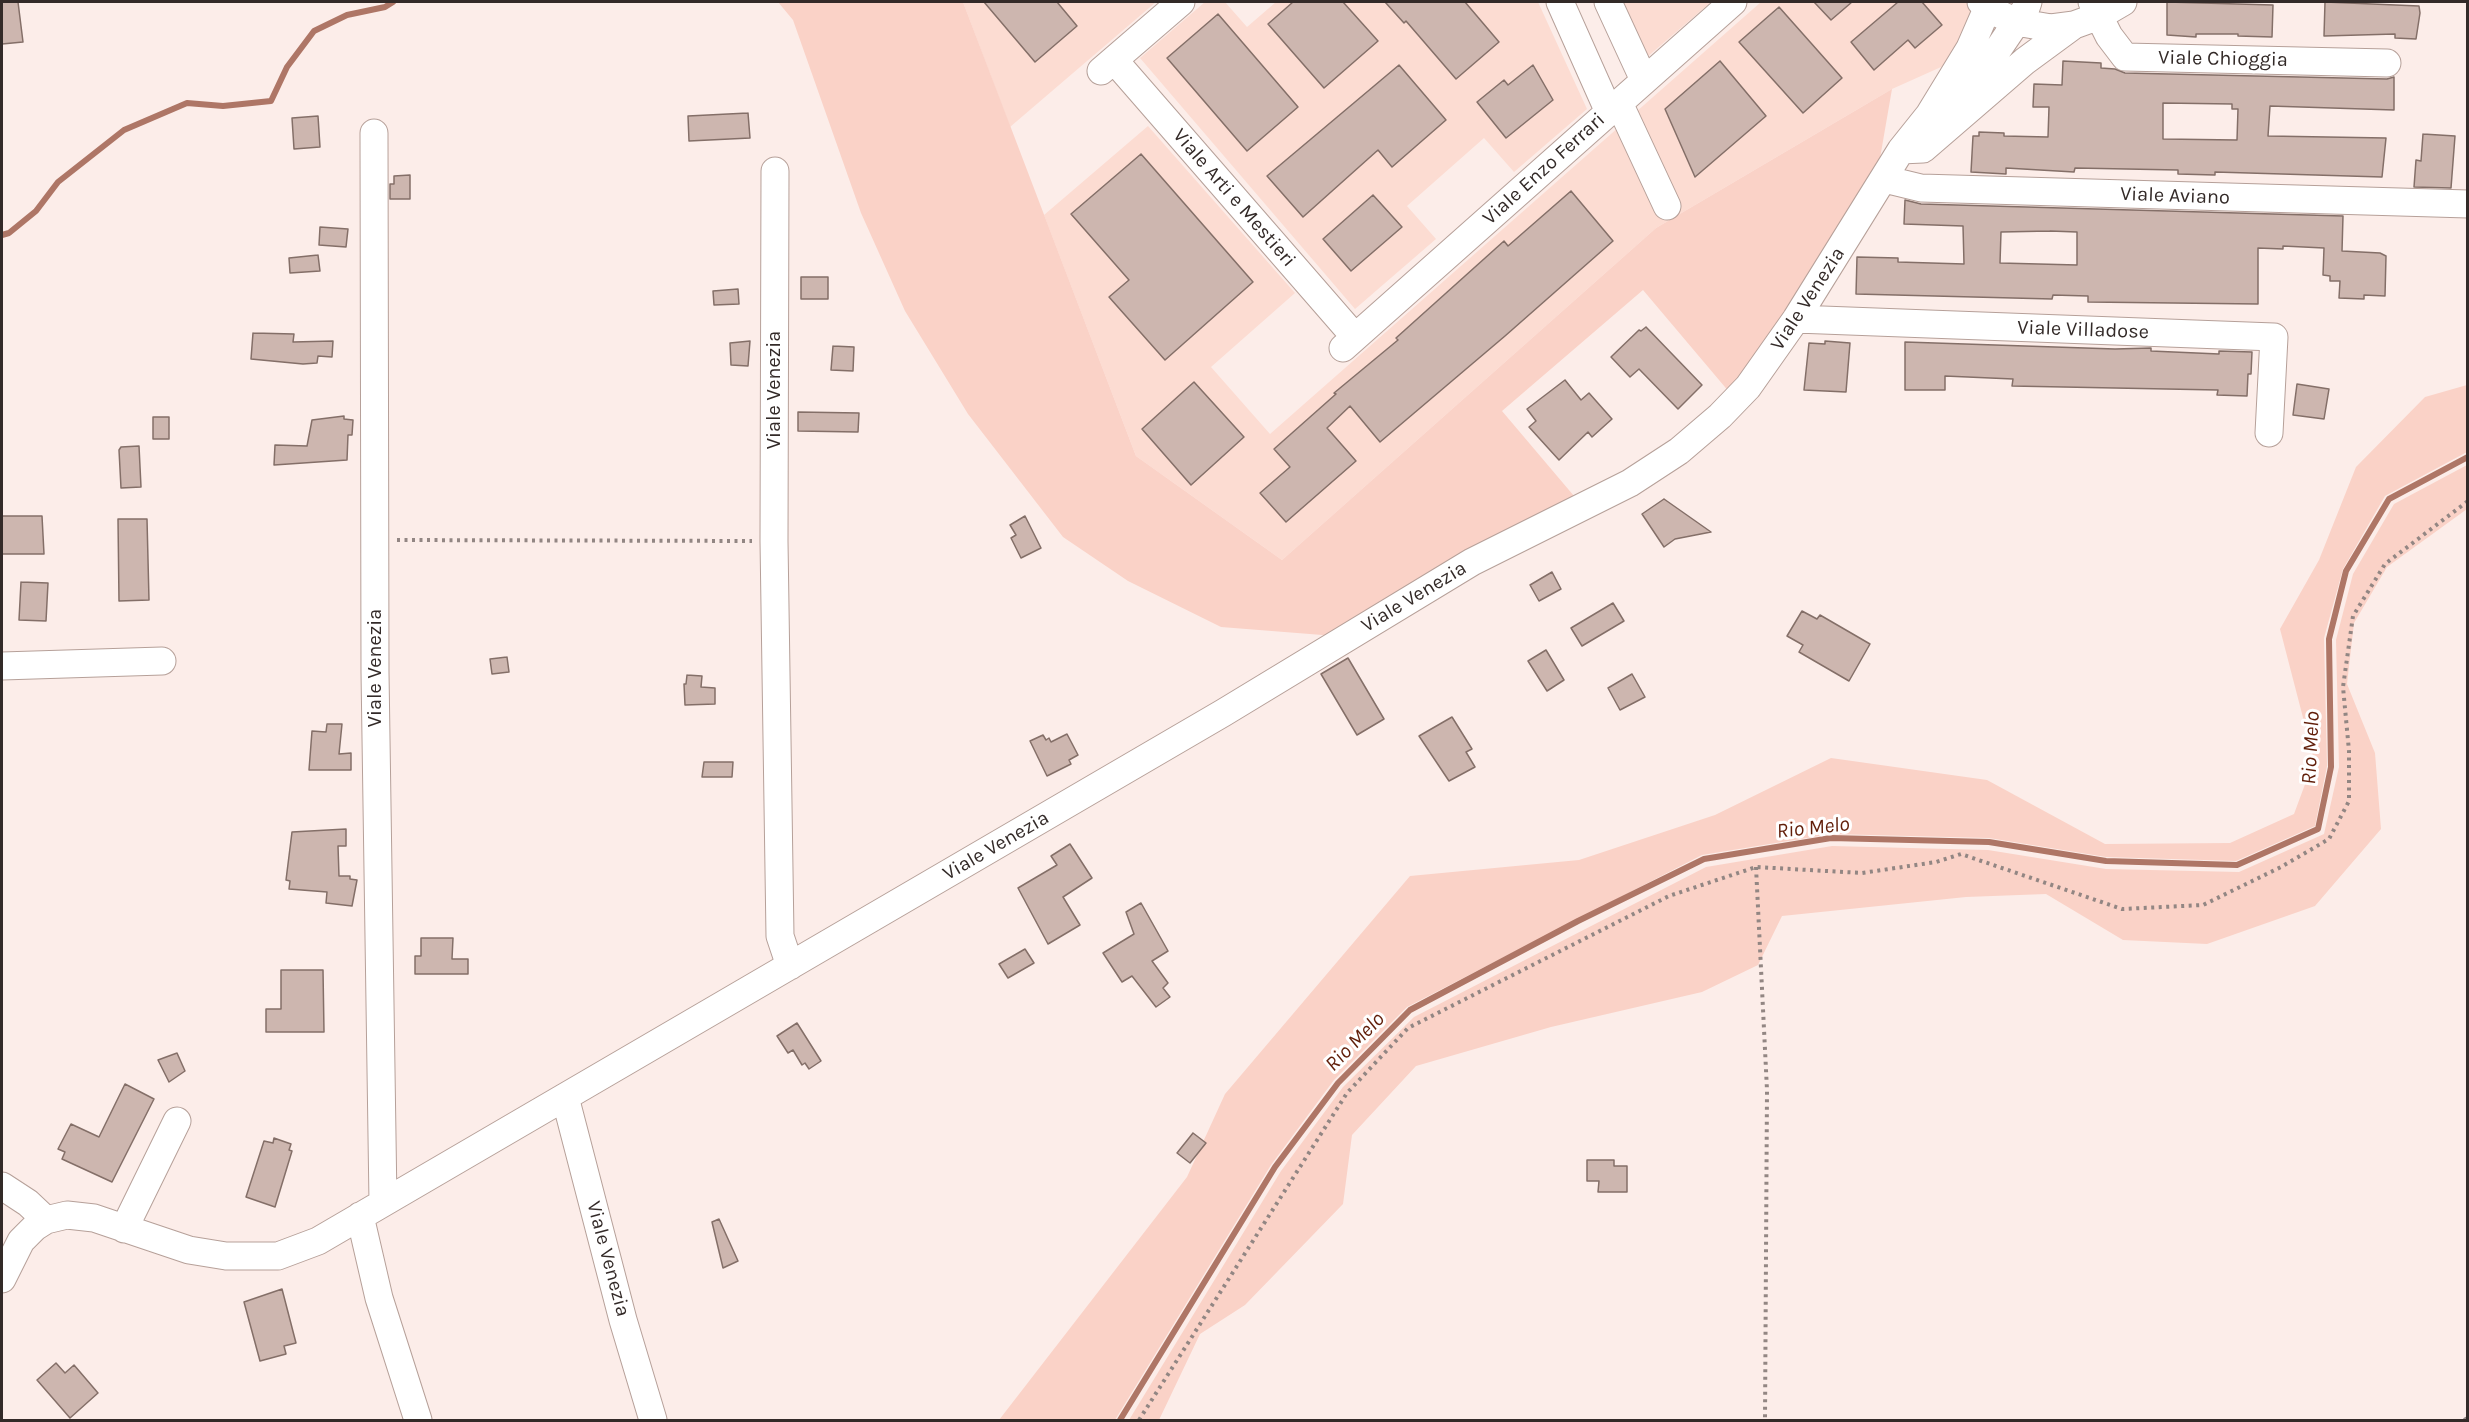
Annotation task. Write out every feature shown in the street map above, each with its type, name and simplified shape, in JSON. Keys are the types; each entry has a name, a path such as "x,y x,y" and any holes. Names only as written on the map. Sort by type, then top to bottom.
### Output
{"street":[{"name":"Viale Arti e Mestieri","path":"1181,2 1108,65 1349,342"},
{"path":"1560,2 1667,206"},
{"path":"1608,2 1644,80"},
{"name":"Viale Enzo Ferrari","path":"1349,342 1482,212 1614,107 1733,2"},
{"name":"Viale Venezia","path":"1929,115 1986,67 2079,18 2123,2"},
{"name":"Viale Venezia","path":"46,1220 67,1215 94,1218 189,1250 226,1256 256,1258 278,1256 318,1241 1223,713 1472,562 1630,483 1679,451 1720,416 1748,387 1796,319 1901,150 1929,115 1970,48 1986,4 2022,12 2079,18"},
{"name":"Viale Venezia","path":"1986,67 2022,12"},
{"path":"1901,150 1923,149 2079,18"},
{"name":"Viale Chioggia","path":"2079,18 2109,36 2125,57 2387,63"},
{"name":"Viale Venezia","path":"374,133 375,540 383,1202"},
{"name":"Viale Venezia","path":"775,171 774,541 780,936 790,966"},
{"name":"Viale Aviano","path":"1884,179 1921,188 2468,204"},
{"name":"Viale Villadose","path":"1796,319 2274,337 2269,433"},
{"path":"2,666 162,661"},
{"name":"Viale Venezia","path":"565,1097 623,1320 653,1420"},
{"path":"124,1228 177,1121"},
{"path":"2,1186 28,1203 46,1220 21,1241 2,1279"},
{"path":"360,1216 379,1298 417,1420"}],"path":[{"path":"1140,1420 1347,1092 1408,1028 1670,896 1756,867 1862,873 1936,862 1961,854 2122,909 2203,905 2281,867 2329,839 2349,801 2349,751 2343,687 2353,616 2385,564 2468,501"},
{"path":"375,540 774,541"},
{"path":"1756,867 1767,1090 1765,1420"}],"shaded area":[{"path":"778,2 963,2 1136,456 1282,560 1656,228 1892,89 1879,164 1806,291 1730,393 1643,290 1502,411 1574,496 1335,636 1221,627 1128,581 1063,537 968,414 905,311 861,213 793,20"},
{"path":"963,2 1156,2 1010,127"},
{"path":"1205,2 1225,2 1247,27 1276,2 1538,2 1587,109 1514,172 1484,138 1407,206 1436,239 1355,309 1140,58"},
{"path":"1620,2 1711,2 1646,58"},
{"path":"1761,2 1966,2 1971,8 1971,30 1950,63 1892,89 1656,228 1282,560 1136,456 1044,215 1148,126 1295,293 1211,367 1270,434"},
{"path":"2467,385 2467,452 2385,496 2343,569 2324,638 2327,766 2315,826 2236,861 2106,857 1989,838 1831,834 1702,855 1407,1007 1334,1080 1271,1165 1115,1420 999,1420 1187,1177 1225,1094 1410,876 1579,860 1715,815 1831,758 1987,780 2105,844 2230,843 2294,814 2314,760 2280,629 2319,560 2356,467 2425,397"},
{"path":"2467,465 2467,509 2387,567 2354,623 2347,684 2375,753 2381,829 2315,906 2207,944 2123,940 2046,894 1966,897 1782,916 1758,965 1702,992 1551,1027 1416,1066 1352,1135 1343,1204 1245,1305 1200,1334 1159,1420 1129,1420 1281,1171 1343,1087 1414,1017 1706,867 1832,846 1988,850 2106,869 2239,872 2324,834 2339,767 2336,640 2353,574 2394,504"}],"building":[{"path":"2,2 18,2 23,42 2,44"},
{"path":"984,2 1057,2 1077,26 1035,62"},
{"path":"1293,2 1343,2 1378,41 1324,88 1268,24"},
{"path":"1385,2 1465,2 1499,42 1456,79 1406,21 1404,23"},
{"path":"1814,2 1852,2 1831,20"},
{"path":"1898,2 1922,2 1942,25 1915,48 1908,40 1874,70 1851,42"},
{"path":"2167,2 2273,5 2272,37 2238,36 2238,34 2196,34 2196,37 2167,35"},
{"path":"2325,2 2419,6 2416,39 2395,38 2395,34 2324,36"},
{"path":"1779,7 1842,78 1803,113 1739,42"},
{"path":"1218,14 1298,107 1247,151 1167,58"},
{"path":"1720,61 1766,116 1695,177 1665,109"},
{"path":"2063,61 2101,63 2101,68 2115,69 2125,73 2387,79 2394,77 2394,110 2270,106 2268,136 2386,138 2382,177 2215,172 2215,175 2178,174 2178,170 2075,168 2074,172 2006,168 2006,174 1971,172 1973,136 1979,136 1979,132 2004,133 2004,136 2048,137 2049,107 2033,107 2034,84 2062,85","holes":["2163,103 2232,104 2232,109 2238,109 2237,140 2163,139"]},
{"path":"1399,65 1446,120 1392,167 1378,150 1303,217 1267,176"},
{"path":"1533,65 1553,100 1506,138 1477,102 1504,80 1508,85"},
{"path":"748,113 750,138 689,141 688,116"},
{"path":"318,116 320,147 294,149 292,118"},
{"path":"2423,134 2455,136 2451,188 2414,187 2416,160 2421,161"},
{"path":"1141,154 1253,282 1165,360 1109,297 1129,280 1071,214"},
{"path":"410,175 410,199 390,199 390,184 394,184 394,176"},
{"path":"1571,191 1613,241 1380,442 1350,406 1327,428 1356,461 1286,522 1260,493 1290,467 1274,449 1336,394 1334,393 1398,340 1396,338 1504,241 1508,246"},
{"path":"1373,195 1402,227 1351,271 1323,239"},
{"path":"1905,200 1921,204 2343,216 2342,251 2380,253 2386,256 2385,296 2364,295 2364,299 2339,298 2340,281 2330,281 2330,276 2323,275 2324,248 2283,246 2283,249 2258,248 2258,304 2088,302 2088,296 2053,295 2052,299 1856,294 1857,257 1898,258 1898,262 1964,264 1963,226 1904,224","holes":["2001,232 2077,232 2077,265 2000,263"]},
{"path":"320,227 348,229 346,247 319,245"},
{"path":"318,255 320,271 290,273 289,258"},
{"path":"801,277 828,277 828,299 801,299"},
{"path":"738,289 739,304 714,305 713,291"},
{"path":"1646,327 1702,385 1678,409 1639,369 1630,377 1611,357 1639,330"},
{"path":"253,333 294,334 293,342 333,341 332,357 318,356 317,363 303,364 251,359"},
{"path":"750,341 748,366 731,365 730,343"},
{"path":"1825,341 1850,343 1846,392 1804,390 1809,343 1825,344"},
{"path":"1905,342 2115,349 2151,348 2151,351 2219,354 2219,351 2252,352 2251,374 2248,374 2247,396 2217,395 2218,390 2012,386 2013,379 1945,376 1945,390 1905,390"},
{"path":"833,346 854,347 853,371 831,370"},
{"path":"1565,380 1581,400 1589,393 1612,419 1592,437 1588,432 1559,460 1529,427 1536,421 1527,409"},
{"path":"1194,382 1244,437 1191,485 1142,429"},
{"path":"2297,384 2329,389 2324,419 2293,415"},
{"path":"798,412 859,413 858,432 798,431"},
{"path":"344,416 344,419 353,420 352,435 348,435 347,460 274,465 275,445 307,446 312,420"},
{"path":"153,417 169,417 169,439 153,439"},
{"path":"139,446 141,487 121,488 119,450 121,447"},
{"path":"1664,499 1711,532 1675,539 1664,547 1642,514"},
{"path":"2,516 42,516 44,554 2,554"},
{"path":"1025,516 1041,548 1021,558 1011,538 1016,535 1010,525"},
{"path":"118,519 147,519 149,600 119,601"},
{"path":"1552,572 1561,589 1539,601 1530,585"},
{"path":"21,582 48,583 46,621 19,620"},
{"path":"1613,603 1624,621 1582,646 1571,628"},
{"path":"1802,611 1817,619 1820,615 1870,644 1849,681 1799,652 1803,645 1787,636"},
{"path":"1546,650 1564,680 1547,691 1528,661"},
{"path":"507,657 509,672 492,674 490,659"},
{"path":"1348,658 1384,719 1357,735 1321,674"},
{"path":"1632,674 1645,697 1620,710 1608,688"},
{"path":"687,675 702,676 701,687 715,688 715,704 685,705 684,684 686,684"},
{"path":"1452,717 1472,749 1466,752 1475,767 1449,781 1419,736"},
{"path":"327,724 342,724 339,754 351,753 351,770 309,770 312,731 326,732"},
{"path":"1067,734 1078,755 1069,760 1071,764 1047,776 1030,741 1043,735 1051,742"},
{"path":"704,762 733,762 732,777 702,777"},
{"path":"346,829 346,846 338,846 339,876 350,876 350,879 357,880 352,906 326,903 327,892 289,889 290,881 286,880 292,832"},
{"path":"1070,844 1092,878 1063,897 1080,925 1048,944 1018,888 1057,865 1051,856"},
{"path":"1141,903 1168,951 1152,961 1168,983 1163,988 1170,997 1156,1007 1132,976 1122,982 1103,953 1134,934 1126,912"},
{"path":"421,938 453,938 452,959 468,959 468,974 415,974 415,956 421,956"},
{"path":"1025,949 1034,963 1008,978 999,964"},
{"path":"281,970 323,970 324,1032 266,1032 266,1009 281,1009"},
{"path":"797,1023 821,1061 809,1069 805,1063 802,1065 793,1050 788,1053 777,1036"},
{"path":"177,1053 185,1071 169,1082 158,1060"},
{"path":"125,1084 154,1099 112,1182 62,1159 65,1152 58,1149 71,1124 99,1137"},
{"path":"1193,1133 1206,1143 1190,1163 1177,1153"},
{"path":"274,1138 291,1144 289,1150 292,1151 275,1207 246,1197 264,1141 273,1143"},
{"path":"1587,1160 1614,1160 1614,1166 1627,1166 1627,1192 1598,1192 1599,1181 1587,1181"},
{"path":"719,1219 738,1261 723,1268 712,1222"},
{"path":"282,1289 296,1343 284,1346 286,1354 260,1361 244,1302"},
{"path":"56,1363 65,1373 74,1365 98,1393 70,1418 37,1380"}],"waterway":[{"path":"2,235 9,233 36,211 58,182 124,130 187,103 223,106 271,101 287,67 314,31 347,15 385,7 393,2"},
{"name":"Rio Melo","path":"1120,1420 1275,1167 1338,1083 1410,1010 1578,921 1704,859 1831,838 1989,842 2106,861 2237,865 2318,829 2331,767 2329,639 2346,571 2389,499 2468,457"}]}
